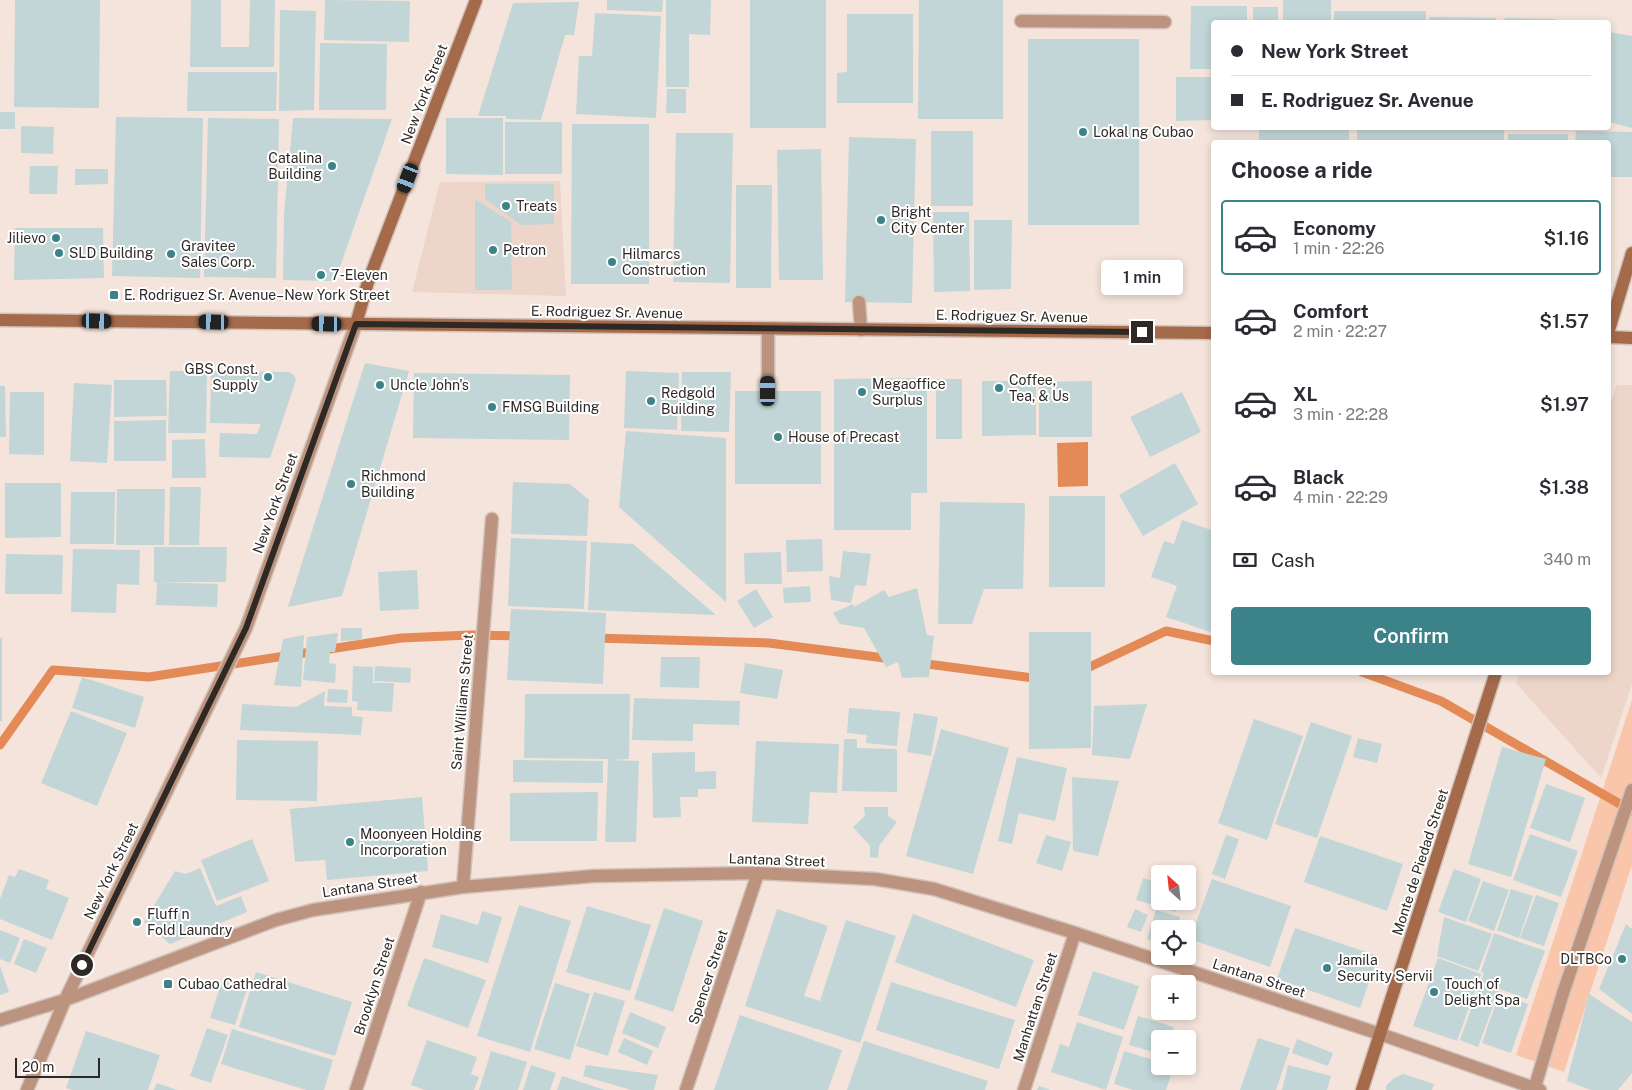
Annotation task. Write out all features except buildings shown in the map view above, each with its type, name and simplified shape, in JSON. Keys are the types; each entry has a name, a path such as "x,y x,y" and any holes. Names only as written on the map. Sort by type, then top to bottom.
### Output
{"main road":[{"name":"New York Street","path":"356,324 368,282 476,0"},
{"path":"1611,323 1632,253"},
{"name":"E. Rodriguez Sr. Avenue","path":"0,320 1211,333"},
{"path":"1611,337 1632,338"},
{"name":"Monte de Piedad Street","path":"1362,1090 1495,675"}],"street":[{"path":"1021,21 1164,22"},
{"path":"859,302 861,330"},
{"name":"New York Street","path":"27,1090 65,1000 246,628 356,324"},
{"path":"768,329 768,391"},
{"name":"Saint Williams Street","path":"463,887 492,520"},
{"path":"1537,1089 1563,993 1632,790"},
{"name":"Lantana Street","path":"0,1020 65,1000 276,920 313,910 463,887 594,876 758,873 875,879 934,889 1075,933 1380,1034 1537,1089"},
{"name":"Spencer Street","path":"686,1090 758,873"},
{"name":"Brooklyn Street","path":"356,1090 422,892"},
{"name":"Manhattan Street","path":"1024,1090 1075,933"}],"shaded area":[{"path":"560,181 566,296 412,292 440,182"},
{"path":"1617,385 1632,385 1632,684 1601,778 1516,683 1519,675 1611,675 1611,402"},
{"path":"1088,442 1088,486 1058,487 1057,443"},
{"path":"1632,700 1632,865 1564,1072 1516,1055"}],"waterway":[{"path":"1081,671 1166,631 1211,640"},
{"path":"0,745 53,670 149,677 401,638 470,635 521,636"},
{"path":"594,638 769,643 892,659"},
{"path":"920,663 1041,679"},
{"path":"1370,675 1441,701 1632,811"}],"place":[{"name":"Lokal ng Cubao","path":"1083,132"},
{"name":"Catalina Building","path":"332,166"},
{"name":"Treats","path":"506,206"},
{"name":"Bright City Center","path":"881,220"},
{"name":"Jilievo","path":"56,238"},
{"name":"Petron","path":"493,250"},
{"name":"SLD Building","path":"59,253"},
{"name":"Gravitee Sales Corp.","path":"171,254"},
{"name":"Hilmarcs Construction","path":"612,262"},
{"name":"7-Eleven","path":"321,275"},
{"name":"E. Rodriguez Sr. Avenue–New York Street","path":"114,295"},
{"name":"GBS Const. Supply","path":"268,377"},
{"name":"Uncle John's","path":"380,385"},
{"name":"Coffee, Tea, & Us","path":"999,388"},
{"name":"Megaoffice Surplus","path":"862,392"},
{"name":"Redgold Building","path":"651,401"},
{"name":"FMSG Building","path":"492,407"},
{"name":"House of Precast","path":"778,437"},
{"name":"Richmond Building","path":"351,484"},
{"name":"Moonyeen Holding Incorporation","path":"350,842"},
{"name":"Fluff n Fold Laundry","path":"137,922"},
{"name":"DLTBCo","path":"1622,959"},
{"name":"Jamila Security Servii","path":"1327,968"},
{"name":"Cubao Cathedral","path":"168,984"},
{"name":"Touch of Delight Spa","path":"1434,992"}],"route":[{"path":"82,965 246,628 356,324 1142,332"}]}
